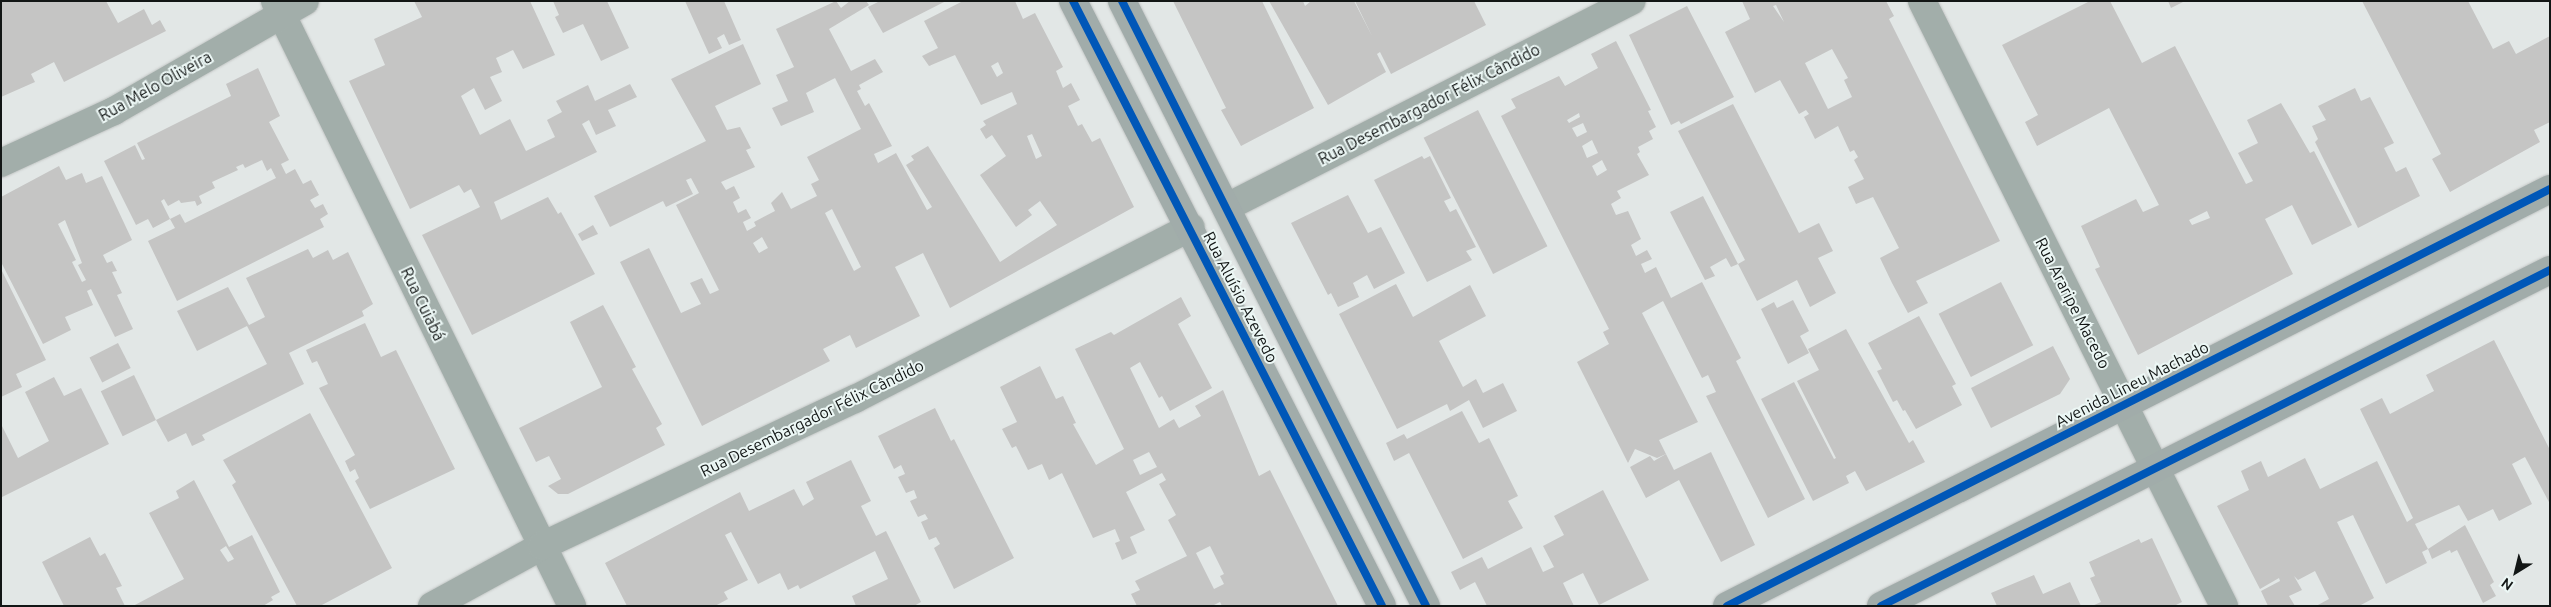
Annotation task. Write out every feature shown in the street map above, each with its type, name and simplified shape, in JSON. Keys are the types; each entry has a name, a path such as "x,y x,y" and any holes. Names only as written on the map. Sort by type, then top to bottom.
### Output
{"street":[{"name":"Rua Melo Oliveira","path":"1,164 114,111 278,7 305,1"},
{"name":"Rua Aluísio Azevedo","path":"1073,1 1191,227 1382,606"},
{"name":"Rua Aluísio Azevedo","path":"1122,1 1426,606"},
{"name":"Rua Desembargador Félix Cândido","path":"1227,207 1632,1"},
{"name":"Rua Araripe Macedo","path":"1922,1 2224,606"},
{"name":"Rua Cuiabá","path":"278,7 572,606"},
{"name":"Avenida Lineu Machado","path":"1727,606 2123,403 2550,189"},
{"name":"Rua Desembargador Félix Cândido","path":"432,606 542,546 855,399 1191,227"},
{"path":"1880,606 2550,270"}],"building":[{"path":"1,1 106,1 118,23 144,9 152,25 160,20 166,31 64,82 54,62 31,74 35,82 1,97"},
{"path":"414,1 530,1 555,55 523,69 513,50 496,58 502,72 490,77 502,101 485,110 474,88 461,96 480,135 510,119 526,151 555,137 547,120 562,112 556,101 588,85 595,101 630,84 637,97 608,110 616,126 596,135 589,120 582,124 597,152 494,202 501,220 548,197 558,214 561,212 595,274 472,335 422,235 480,207 471,189 464,193 459,185 410,209 349,81 385,65 374,39 422,17"},
{"path":"553,1 607,1 629,48 601,61 583,24 563,33 555,17 559,15"},
{"path":"685,1 724,1 741,40 729,45 724,34 717,38 722,48 709,54"},
{"path":"836,1 841,8 850,1 866,1 869,5 829,29 851,71 875,59 883,72 859,85 861,89 857,91 865,106 869,103 892,146 874,154 878,163 896,153 927,210 932,207 906,165 914,160 911,156 928,146 1000,262 1057,225 1040,201 1028,210 1032,215 1016,227 980,175 1006,156 992,135 986,139 980,129 986,125 983,121 1017,104 1012,92 981,105 955,55 929,66 922,56 938,48 924,21 963,1 1015,1 1023,19 1035,13 1063,67 1056,71 1063,88 1071,83 1080,100 1068,106 1078,126 1082,124 1092,142 1100,138 1134,207 950,308 923,253 895,267 920,316 856,348 850,335 823,349 830,361 702,426 620,262 649,248 681,313 701,304 690,283 702,278 710,294 719,290 676,205 699,193 691,178 686,180 693,194 666,207 663,201 610,227 594,196 706,141 671,79 743,44 761,84 715,106 727,130 740,127 751,148 746,150 755,167 721,182 726,190 734,186 740,198 733,202 738,213 746,209 751,218 743,222 747,231 756,226 754,222 775,211 771,203 782,192 791,209 817,196 811,184 819,180 807,157 861,129 835,78 806,93 814,112 781,126 772,108 788,101 776,75 794,67 776,29","holes":["998,62 1003,73 997,77 991,66","1032,134 1042,156 1036,159 1027,136","832,209 861,267 854,271 825,213","762,237 768,248 759,253 753,243"]},
{"path":"880,1 946,1 883,33 868,7"},
{"path":"1173,1 1262,1 1314,108 1241,146 1221,110 1226,108"},
{"path":"1269,1 1303,1 1305,6 1311,1 1354,1 1372,36 1355,1 1474,1 1486,25 1391,74 1380,52 1377,54 1386,72 1328,105"},
{"path":"1742,1 1886,1 1894,16 1889,19 2000,241 1916,281 1928,303 1908,313 1892,283 1880,258 1899,248 1873,197 1856,204 1848,187 1864,179 1854,160 1858,157 1854,150 1850,152 1838,126 1815,139 1804,117 1809,114 1806,110 1799,114 1780,80 1755,93 1725,32 1750,19","holes":["1776,5 1784,22 1773,6","1832,49 1848,78 1844,80 1852,97 1828,109 1805,63"]},
{"path":"2090,1 2110,1 2142,63 2175,46 2246,184 2253,181 2238,153 2258,143 2247,120 2281,103 2310,153 2314,151 2352,225 2312,245 2292,205 2265,219 2293,274 2138,355 2095,269 2100,267 2081,226 2136,199 2143,212 2159,205 2109,108 2037,146 2025,122 2038,115 2002,45","holes":["2207,211 2210,218 2192,225 2189,220"]},
{"path":"2168,1 2185,1 2171,8"},
{"path":"2362,1 2468,1 2493,49 2509,41 2516,54 2550,36 2550,122 2534,130 2540,142 2450,192 2432,159 2441,154"},
{"path":"1687,6 1734,97 1681,124 1679,121 1671,125 1629,35"},
{"path":"1616,41 1651,110 1648,111 1656,127 1649,131 1653,139 1638,147 1640,152 1637,154 1649,175 1617,191 1621,198 1611,204 1616,215 1628,211 1641,239 1631,245 1636,256 1647,250 1652,259 1641,264 1645,273 1656,267 1671,298 1702,282 1741,358 1736,361 1805,499 1768,518 1706,396 1716,392 1708,375 1702,378 1663,301 1642,313 1698,422 1659,440 1666,454 1657,458 1635,449 1628,463 1577,362 1609,344 1603,332 1609,329 1501,116 1516,108 1511,99 1559,76 1565,86 1598,68 1591,54","holes":["1579,113 1580,117 1569,123 1567,120","1583,123 1587,132 1577,137 1572,128","1592,140 1598,153 1587,158 1582,146","1602,160 1607,170 1597,176 1592,166"]},
{"path":"258,68 280,116 269,122 289,160 281,164 286,174 295,169 303,184 311,180 319,195 310,200 315,208 323,204 328,214 320,219 324,227 177,301 148,241 175,228 170,219 153,228 148,219 136,225 104,161 135,145 142,160 145,159 137,143 231,96 226,84","holes":["262,160 267,171 271,168 276,178 185,223 180,214 170,219 161,201 164,199 168,206 179,200 181,203 195,201 197,206 202,203 199,196 215,188 212,182 238,170 236,167 243,164 245,168"]},
{"path":"2355,88 2361,101 2370,97 2394,143 2384,148 2396,172 2406,167 2420,196 2358,228 2315,142 2318,139 2312,126 2326,120 2318,106"},
{"path":"1733,104 1799,233 1819,223 1833,251 1818,258 1836,293 1810,307 1797,280 1757,301 1738,264 1745,260 1678,131"},
{"path":"1478,110 1547,246 1493,274 1424,138"},
{"path":"1422,156 1424,159 1430,156 1451,198 1444,201 1450,212 1456,209 1476,247 1466,251 1472,260 1427,282 1374,180"},
{"path":"59,166 66,180 82,173 86,183 102,176 132,240 103,255 107,263 112,261 117,271 112,272 122,293 117,295 133,329 115,337 91,289 87,291 93,305 65,317 71,330 43,344 1,262 1,197","holes":["65,220 82,263 78,265 86,280 82,282 72,262 76,260 58,224"]},
{"path":"1348,195 1368,233 1381,227 1405,273 1374,289 1367,275 1353,283 1359,297 1338,307 1331,293 1328,295 1291,223"},
{"path":"1703,196 1738,264 1731,267 1726,258 1710,267 1715,276 1705,280 1670,212"},
{"path":"593,225 598,234 582,241 578,234"},
{"path":"308,249 313,258 328,250 333,260 348,252 373,304 362,311 364,316 289,353 304,384 202,435 205,440 192,446 186,433 168,442 156,420 267,364 247,326 197,351 177,311 228,287 249,325 265,317 246,278"},
{"path":"1,269 46,360 16,374 22,387 1,397"},
{"path":"2001,282 2033,345 1971,377 1939,314"},
{"path":"1396,284 1413,317 1470,285 1486,316 1439,341 1463,387 1476,379 1483,393 1503,383 1517,411 1483,428 1469,400 1450,411 1447,404 1397,429 1339,314"},
{"path":"1181,297 1191,316 1178,324 1212,388 1170,411 1162,396 1159,398 1140,362 1130,368 1159,428 1174,419 1179,428 1201,416 1195,406 1223,390 1259,476 1270,470 1338,606 1222,606 1220,602 1212,606 1137,606 1131,594 1140,590 1135,581 1187,556 1168,520 1176,515 1159,484 1166,480 1162,473 1126,492 1145,530 1130,537 1137,553 1122,560 1115,543 1120,541 1115,529 1093,538 1062,473 1049,480 1042,464 1028,470 1016,446 1012,448 1002,429 1017,422 1000,387 1040,366 1056,399 1063,396 1076,423 1073,424 1096,465 1124,449 1075,349 1111,332 1114,335","holes":["1149,452 1157,467 1140,475 1133,460","1210,546 1224,574 1220,576 1224,584 1214,589 1196,553"]},
{"path":"1793,300 1809,331 1800,336 1809,353 1788,364 1761,309 1774,302 1777,308"},
{"path":"603,305 636,367 632,369 662,424 656,428 665,445 568,494 558,494 548,486 561,479 549,456 536,462 519,428 602,387 570,322"},
{"path":"1919,316 1956,384 1952,386 1962,405 1916,429 1897,400 1893,402 1877,371 1882,369 1868,343"},
{"path":"365,323 381,357 396,350 455,469 370,509 355,481 359,478 355,469 350,472 345,461 355,455 319,388 328,384 317,361 312,363 306,350"},
{"path":"1846,329 1909,443 1913,440 1925,462 1866,491 1855,471 1846,476 1849,483 1813,501 1761,399 1794,382 1834,459 1836,458 1797,381 1819,370 1808,349"},
{"path":"2494,340 2550,450 2550,504 2525,457 2512,464 2532,504 2499,521 2493,509 2468,521 2459,505 2415,524 2428,549 2422,552 2427,563 2386,584 2353,515 2337,522 2374,598 2359,606 2316,606 2329,599 2315,571 2298,580 2294,576 2302,590 2289,596 2295,606 2268,606 2261,591 2280,581 2279,578 2260,589 2217,506 2249,490 2241,471 2261,461 2268,477 2305,458 2320,489 2377,461 2407,522 2413,518 2360,409 2382,398 2390,414 2434,391 2426,375"},
{"path":"118,343 131,368 102,382 89,358"},
{"path":"2053,346 2070,379 2060,394 1991,428 1971,388"},
{"path":"134,375 156,420 123,436 101,391"},
{"path":"54,377 64,396 81,388 109,444 2,497 1,424 18,458 49,441 25,392"},
{"path":"935,408 951,441 954,439 1014,558 954,589 934,548 940,544 936,537 929,540 921,522 928,519 925,514 918,517 910,501 917,498 914,490 906,493 898,477 905,474 901,465 894,469 878,436"},
{"path":"1462,411 1479,443 1489,438 1518,496 1508,501 1523,528 1463,559 1409,453 1394,461 1386,443 1404,434 1407,439"},
{"path":"310,413 392,568 320,606 297,606 232,485 236,482 223,460"},
{"path":"1711,452 1755,545 1721,562 1679,480 1646,498 1630,467 1650,456 1654,461 1666,454 1674,470"},
{"path":"851,460 871,501 861,506 876,536 886,531 921,602 914,606 856,606 852,596 888,579 875,551 800,589 798,585 788,590 780,573 758,584 731,532 725,535 748,580 724,592 728,599 715,606 627,606 605,563 740,492 749,511 794,489 803,506 814,499 806,482"},
{"path":"194,480 229,547 252,535 280,592 271,597 273,600 263,606 133,606 184,579 149,513 179,498 176,491","holes":["226,546 234,559 228,562 220,550"]},
{"path":"1603,490 1649,580 1599,605 1583,573 1563,583 1574,606 1487,606 1475,582 1460,590 1451,572 1482,557 1488,569 1531,547 1543,572 1554,567 1543,546 1564,535 1554,516"},
{"path":"2465,525 2494,582 2490,585 2496,596 2483,603 2457,550 2451,553 2450,550 2432,559 2428,549"},
{"path":"90,537 100,556 105,553 122,586 116,588 125,606 64,606 42,562"},
{"path":"2152,538 2182,602 2174,606 2092,606 2101,602 2090,578 2095,576 2089,562 2139,539 2141,543"},
{"path":"2034,575 2043,594 2070,582 2081,606 1997,606 1991,593"}],"cycle path":[{"path":"1073,1 1382,606"},
{"path":"1122,1 1426,606"},
{"path":"1727,606 2550,189"},
{"path":"1881,606 2550,270"}]}
